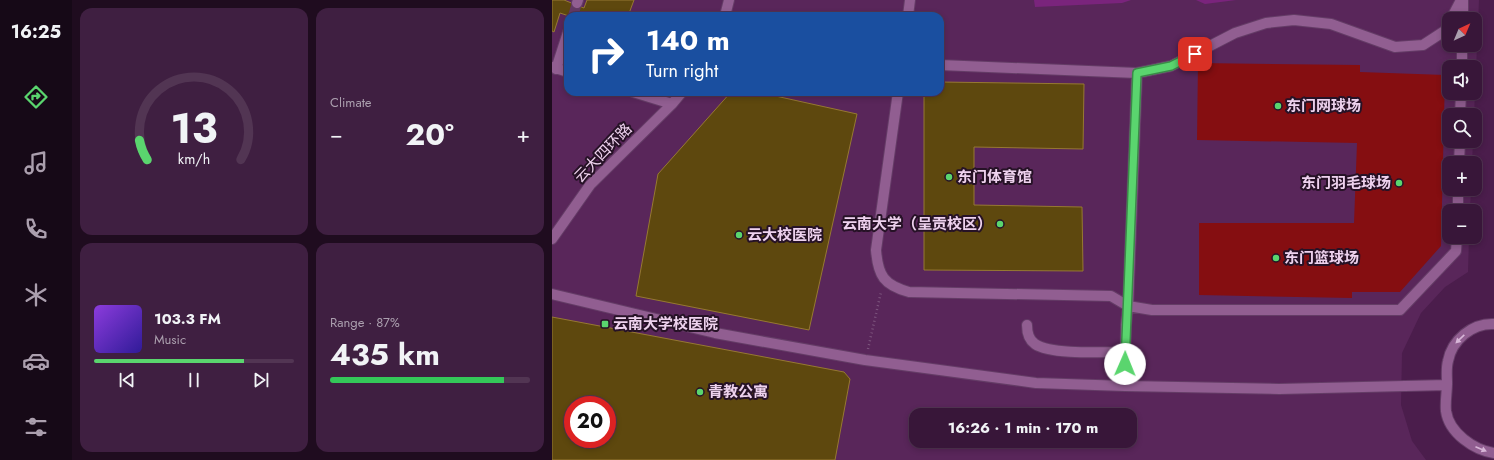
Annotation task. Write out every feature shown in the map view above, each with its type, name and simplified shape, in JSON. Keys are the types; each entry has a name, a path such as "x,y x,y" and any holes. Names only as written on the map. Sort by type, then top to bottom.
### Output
{"lane":[{"path":"725,12 729,0"},
{"path":"908,12 910,0"},
{"path":"1455,12 1462,0"},
{"path":"1462,0 1463,12"},
{"path":"944,65 1137,73 1171,66 1235,32 1266,23 1294,20 1331,24 1395,47 1423,45 1442,33"},
{"path":"564,42 554,68 564,71"},
{"path":"1124,386 1137,73"},
{"path":"646,96 672,104"},
{"name":"云大四环路","path":"552,239 590,185 679,96"},
{"path":"897,96 876,250 878,267 883,280 895,288 909,292 1111,296 1128,306 1152,310 1400,310 1456,251 1456,244"},
{"path":"552,294 715,332 865,360 1036,382 1124,386 1279,389 1447,385"},
{"path":"1494,324 1486,324 1469,330 1455,344 1448,362 1446,412 1454,429 1468,443 1485,452 1494,453"},
{"path":"1027,325 1027,334 1034,344 1046,350 1125,352"}],"path":[{"path":"865,360 883,280"}],"shaded area":[{"name":"云南大学（呈贡校区）","path":"552,0 1479,0 1478,12 1442,12 1442,52 1477,52 1476,60 1442,60 1442,100 1475,100 1474,108 1442,108 1442,148 1473,148 1472,156 1442,156 1442,196 1471,196 1470,204 1442,204 1442,244 1469,244 1468,272 1445,287 1421,313 1402,353 1401,405 1412,441 1426,460 552,460"},
{"path":"1034,0 1131,0 1122,3 1035,7"},
{"path":"1196,0 1236,0 1205,4"},
{"path":"1198,63 1360,65 1360,72 1442,75 1442,100 1444,100 1444,108 1442,108 1442,148 1443,148 1441,246 1400,292 1352,292 1352,298 1199,295 1199,223 1354,223 1357,143 1197,140"}],"building":[{"path":"552,0 564,0 584,8 587,0 634,0 630,12 564,12 564,14 560,13 554,32 552,31"},
{"name":"东门体育馆","path":"944,82 1084,84 1083,149 974,147 974,205 1082,207 1083,271 924,270 924,96 944,96"},
{"name":"云大校医院","path":"727,96 776,96 857,114 809,330 636,296 658,174"},
{"name":"青教公寓","path":"552,317 844,372 850,379 835,460 552,460"}],"tunnel":[{"path":"574,12 577,3"}],"place":[{"name":"东门网球场","path":"1278,106"},
{"name":"东门体育馆","path":"949,177"},
{"name":"东门羽毛球场","path":"1399,183"},
{"name":"云南大学（呈贡校区）","path":"1000,224"},
{"name":"云大校医院","path":"739,235"},
{"name":"东门篮球场","path":"1276,258"},
{"name":"云南大学校医院","path":"605,324"},
{"name":"青教公寓","path":"700,392"}],"route":[{"path":"1125,364 1137,73 1171,66 1195,54"}]}
